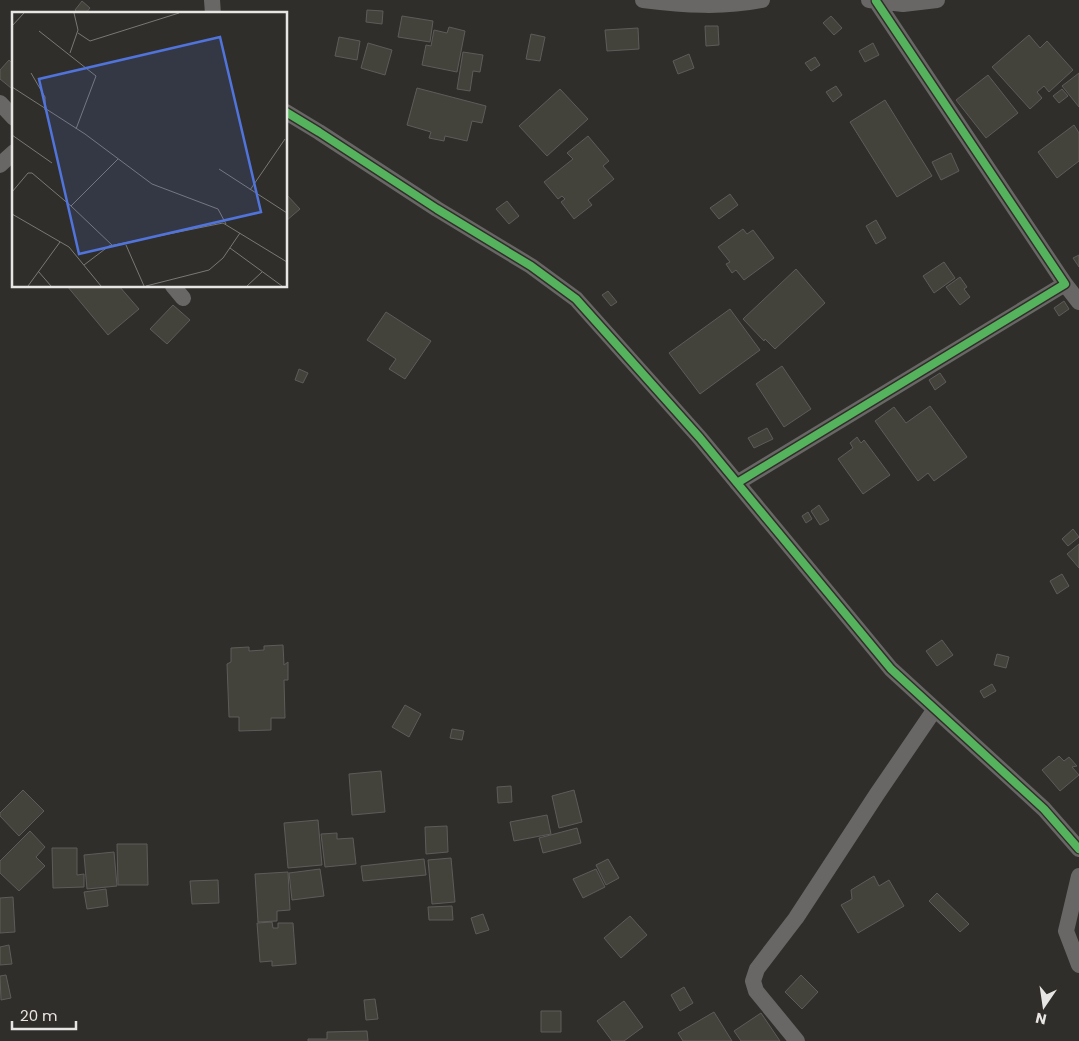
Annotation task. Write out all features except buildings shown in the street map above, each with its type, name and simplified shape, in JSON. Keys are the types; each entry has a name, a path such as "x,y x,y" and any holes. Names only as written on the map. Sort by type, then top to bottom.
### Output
{"street":[{"path":"643,0 690,6 739,5 762,0"},
{"path":"871,1 903,4 937,0"},
{"path":"871,1 1079,302"},
{"path":"0,103 12,116"},
{"path":"288,113 437,210 531,266 576,299 700,438 891,669 1044,809 1079,849"},
{"path":"0,165 12,154"},
{"path":"737,483 1065,284"},
{"path":"797,1041 756,991 753,981 757,969 796,918 877,794 935,710"},
{"path":"1079,876 1066,931 1079,965"}],"cycle path":[{"path":"737,483 1065,284 876,1"},
{"path":"288,113 437,209 531,266 576,299 700,438 891,669 1044,809 1079,849"}]}
